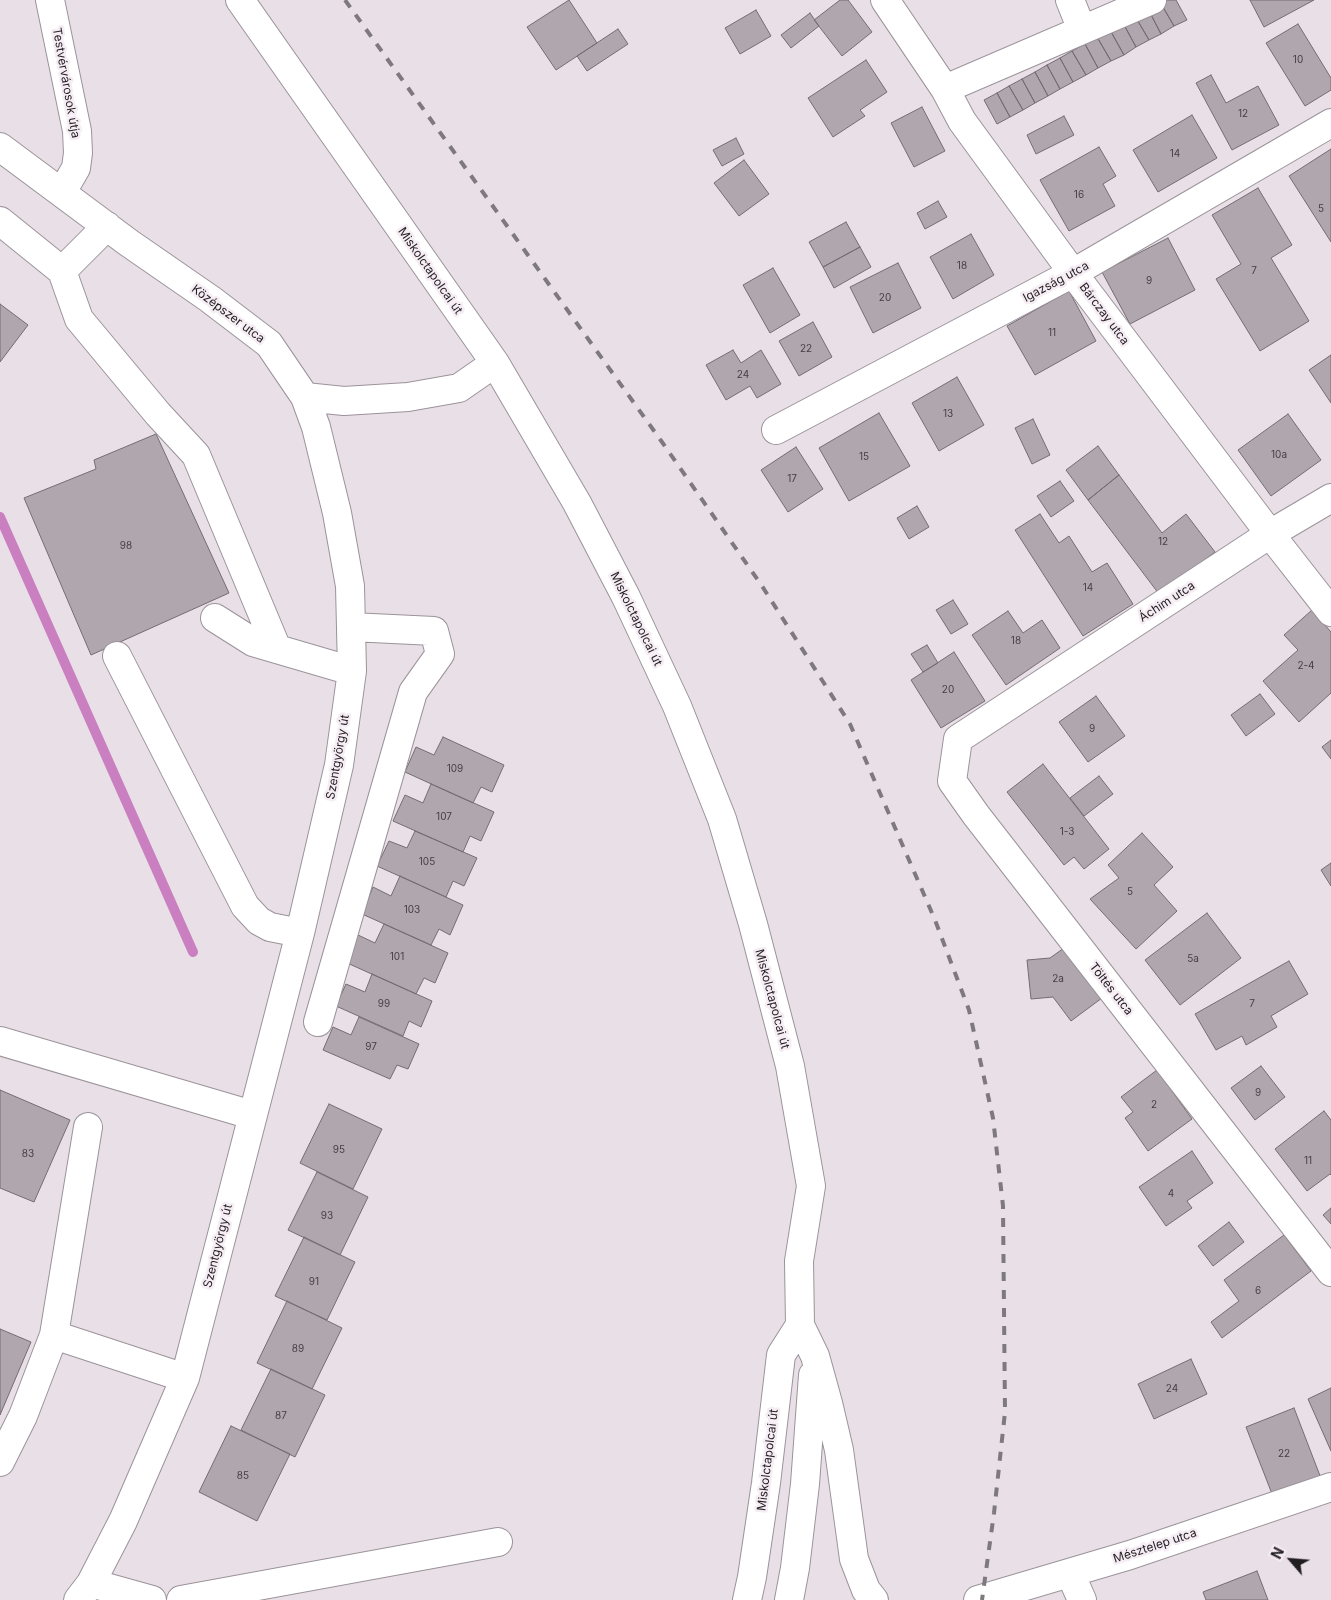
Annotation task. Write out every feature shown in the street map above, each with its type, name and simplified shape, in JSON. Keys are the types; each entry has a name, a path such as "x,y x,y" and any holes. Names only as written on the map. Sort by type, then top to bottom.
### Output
{"street":[{"name":"Testvérvárosok útja","path":"50,0 76,131 78,153 76,168 62,192"},
{"name":"Miskolctapolcai út","path":"240,0 495,363 577,503 626,597 677,706 722,819 753,924 790,1066 811,1186 799,1261 800,1325 815,1356"},
{"name":"Bárczay utca","path":"885,0 945,89 962,121 1073,273 1331,612"},
{"path":"1070,0 1082,30"},
{"path":"945,89 1152,0"},
{"name":"Igazság utca","path":"776,430 1073,273 1331,123"},
{"name":"Középszer utca","path":"0,147 210,299 268,344 305,396"},
{"path":"0,221 62,270 80,319 158,414 196,455 277,649"},
{"path":"62,270 107,226"},
{"path":"305,396 344,401 408,397 459,388 495,363"},
{"name":"Szentgyörgy út","path":"84,1591 123,1521 185,1378 300,933 339,765 352,671 350,586 337,513 316,427 305,396"},
{"name":"Áchim utca","path":"1004,710 1270,534 1331,498"},
{"path":"215,618 253,642 352,671"},
{"path":"318,1022 413,692 440,654 434,631 351,627"},
{"path":"117,656 245,906 258,921 270,927 300,933"},
{"name":"Töltés utca","path":"1004,710 958,739 952,781 976,815 1331,1272"},
{"path":"0,1041 252,1115"},
{"path":"0,1462 23,1416 54,1335 88,1127"},
{"name":"Miskolctapolcai út","path":"747,1600 766,1483 781,1355 800,1325"},
{"path":"54,1335 185,1378"},
{"path":"790,1600 805,1484 815,1356"},
{"path":"815,1356 839,1450 854,1559 866,1590 874,1600"},
{"name":"Mésztelep utca","path":"978,1600 1130,1555 1331,1488"},
{"path":"181,1600 498,1542"},
{"path":"1070,1573 1082,1600"},
{"path":"84,1591 152,1600"}],"building":[{"path":"569,0 597,43 556,70 527,27"},
{"path":"840,0 848,0 872,32 842,56 814,20"},
{"path":"1176,0 1187,20 1174,26 1160,2"},
{"path":"1250,0 1314,0 1264,27"},
{"path":"1160,2 1174,26 1161,34 1148,9"},
{"path":"1148,9 1161,34 1149,40 1135,16"},
{"path":"756,10 771,36 740,54 725,28"},
{"path":"810,13 819,26 791,48 781,35"},
{"path":"1135,16 1149,40 1136,47 1123,23"},
{"path":"1123,23 1136,47 1124,55 1110,30"},
{"path":"1298,24 1331,78 1331,90 1305,106 1266,43"},
{"path":"618,29 628,44 587,71 577,56"},
{"path":"1110,30 1124,55 1111,61 1097,37"},
{"path":"1097,37 1111,61 1098,68 1085,44"},
{"path":"1085,44 1098,68 1086,75 1072,51"},
{"path":"1072,51 1086,75 1073,82 1060,58"},
{"path":"1060,58 1073,82 1060,89 1047,65"},
{"path":"866,60 887,92 860,110 865,116 833,137 808,98"},
{"path":"1047,65 1060,89 1048,96 1035,72"},
{"path":"1035,72 1048,96 1035,103 1022,79"},
{"path":"1211,75 1226,103 1258,86 1279,125 1232,150 1196,83"},
{"path":"1022,79 1035,103 1023,110 1009,86"},
{"path":"1009,86 1023,110 1010,117 997,93"},
{"path":"997,93 1010,117 997,124 984,100"},
{"path":"922,107 945,151 914,167 891,123"},
{"path":"1192,115 1217,158 1158,192 1133,150"},
{"path":"1064,116 1074,135 1036,154 1027,135"},
{"path":"736,138 744,154 722,166 713,150"},
{"path":"1099,147 1116,176 1103,184 1115,206 1069,231 1040,180"},
{"path":"1331,149 1331,242 1289,176"},
{"path":"744,160 769,194 739,216 714,183"},
{"path":"1258,188 1292,245 1271,258 1309,321 1260,351 1216,279 1241,264 1212,215"},
{"path":"938,201 947,217 925,229 917,213"},
{"path":"846,222 860,247 823,267 809,242"},
{"path":"971,234 994,275 953,299 930,257"},
{"path":"1168,238 1195,290 1130,324 1102,272"},
{"path":"860,247 871,267 834,288 823,267"},
{"path":"898,263 921,308 873,333 850,287"},
{"path":"773,268 800,315 770,333 743,285"},
{"path":"1069,291 1096,341 1035,375 1007,326"},
{"path":"0,304 28,325 0,362"},
{"path":"813,322 832,357 799,376 779,341"},
{"path":"733,350 741,363 761,350 781,384 757,398 750,386 726,400 706,365"},
{"path":"1331,355 1331,403 1309,370"},
{"path":"957,377 984,425 939,451 912,403"},
{"path":"879,413 910,466 849,501 819,448"},
{"path":"1288,414 1321,460 1271,496 1238,450"},
{"path":"1033,419 1050,455 1032,464 1015,428"},
{"path":"156,434 229,593 91,655 24,498 96,469 94,460"},
{"path":"1098,446 1119,475 1088,500 1066,470"},
{"path":"796,447 823,489 788,512 761,470"},
{"path":"1119,475 1162,533 1186,514 1215,552 1159,594 1088,500"},
{"path":"1060,481 1074,501 1051,517 1037,496"},
{"path":"917,506 929,527 909,539 897,518"},
{"path":"1040,514 1059,543 1069,536 1092,572 1107,563 1133,604 1083,636 1015,530"},
{"path":"953,600 968,624 951,634 936,610"},
{"path":"1312,610 1331,632 1331,693 1299,722 1263,681 1298,650 1284,635"},
{"path":"1008,611 1023,633 1042,620 1060,648 1006,685 972,635"},
{"path":"927,645 938,663 923,672 911,654"},
{"path":"954,652 985,701 941,728 911,680"},
{"path":"1260,694 1275,714 1246,736 1231,715"},
{"path":"1096,696 1125,736 1088,762 1059,722"},
{"path":"443,737 504,765 492,792 481,787 473,803 405,772 416,747 434,755"},
{"path":"1331,740 1331,759 1322,747"},
{"path":"1043,764 1109,849 1084,869 1074,857 1064,865 1007,792"},
{"path":"1099,776 1113,794 1084,816 1070,798"},
{"path":"431,784 494,812 481,841 470,836 463,852 393,821 405,795 423,803"},
{"path":"415,831 477,858 464,886 453,881 446,897 377,866 389,841 407,848"},
{"path":"1142,833 1173,867 1154,885 1177,911 1136,949 1090,899 1119,878 1108,865"},
{"path":"1331,863 1331,886 1321,870"},
{"path":"400,876 463,905 450,935 439,929 431,945 362,914 373,887 391,896"},
{"path":"1207,913 1241,958 1180,1005 1145,960"},
{"path":"384,924 448,953 435,983 424,978 416,994 345,962 358,935 375,943"},
{"path":"1064,948 1102,998 1071,1021 1053,997 1031,999 1027,960 1050,958"},
{"path":"1289,961 1308,994 1271,1016 1277,1027 1246,1045 1242,1036 1216,1050 1195,1014"},
{"path":"372,974 432,1001 421,1027 409,1021 403,1036 336,1006 346,984 365,992"},
{"path":"359,1017 419,1044 408,1069 397,1065 390,1079 323,1050 333,1027 351,1035"},
{"path":"1261,1066 1285,1097 1255,1120 1231,1088"},
{"path":"1157,1070 1192,1119 1148,1151 1125,1118 1133,1112 1121,1097"},
{"path":"0,1090 70,1120 34,1202 0,1188"},
{"path":"329,1104 382,1129 353,1189 300,1163"},
{"path":"1324,1111 1331,1120 1331,1175 1307,1191 1275,1149"},
{"path":"1192,1151 1213,1183 1187,1201 1192,1208 1166,1226 1139,1187"},
{"path":"317,1172 368,1197 340,1255 288,1230"},
{"path":"1331,1208 1331,1224 1323,1215"},
{"path":"1229,1222 1244,1242 1213,1266 1198,1246"},
{"path":"1284,1235 1311,1271 1222,1338 1211,1322 1239,1301 1224,1280"},
{"path":"304,1237 355,1262 327,1320 275,1296"},
{"path":"287,1301 342,1328 312,1389 257,1363"},
{"path":"0,1329 31,1342 0,1415"},
{"path":"1191,1359 1207,1394 1154,1419 1138,1384"},
{"path":"271,1369 325,1395 295,1457 241,1430"},
{"path":"1331,1388 1331,1451 1308,1399"},
{"path":"1294,1408 1322,1481 1274,1499 1246,1427"},
{"path":"231,1426 290,1454 257,1521 199,1492"},
{"path":"1257,1571 1268,1600 1206,1600 1203,1592"}],"waterway":[{"path":"0,517 193,952"}],"railway":[{"path":"345,0 662,442 762,586 850,724 935,920 969,1010 993,1118 1003,1206 1005,1412 982,1600"}]}
